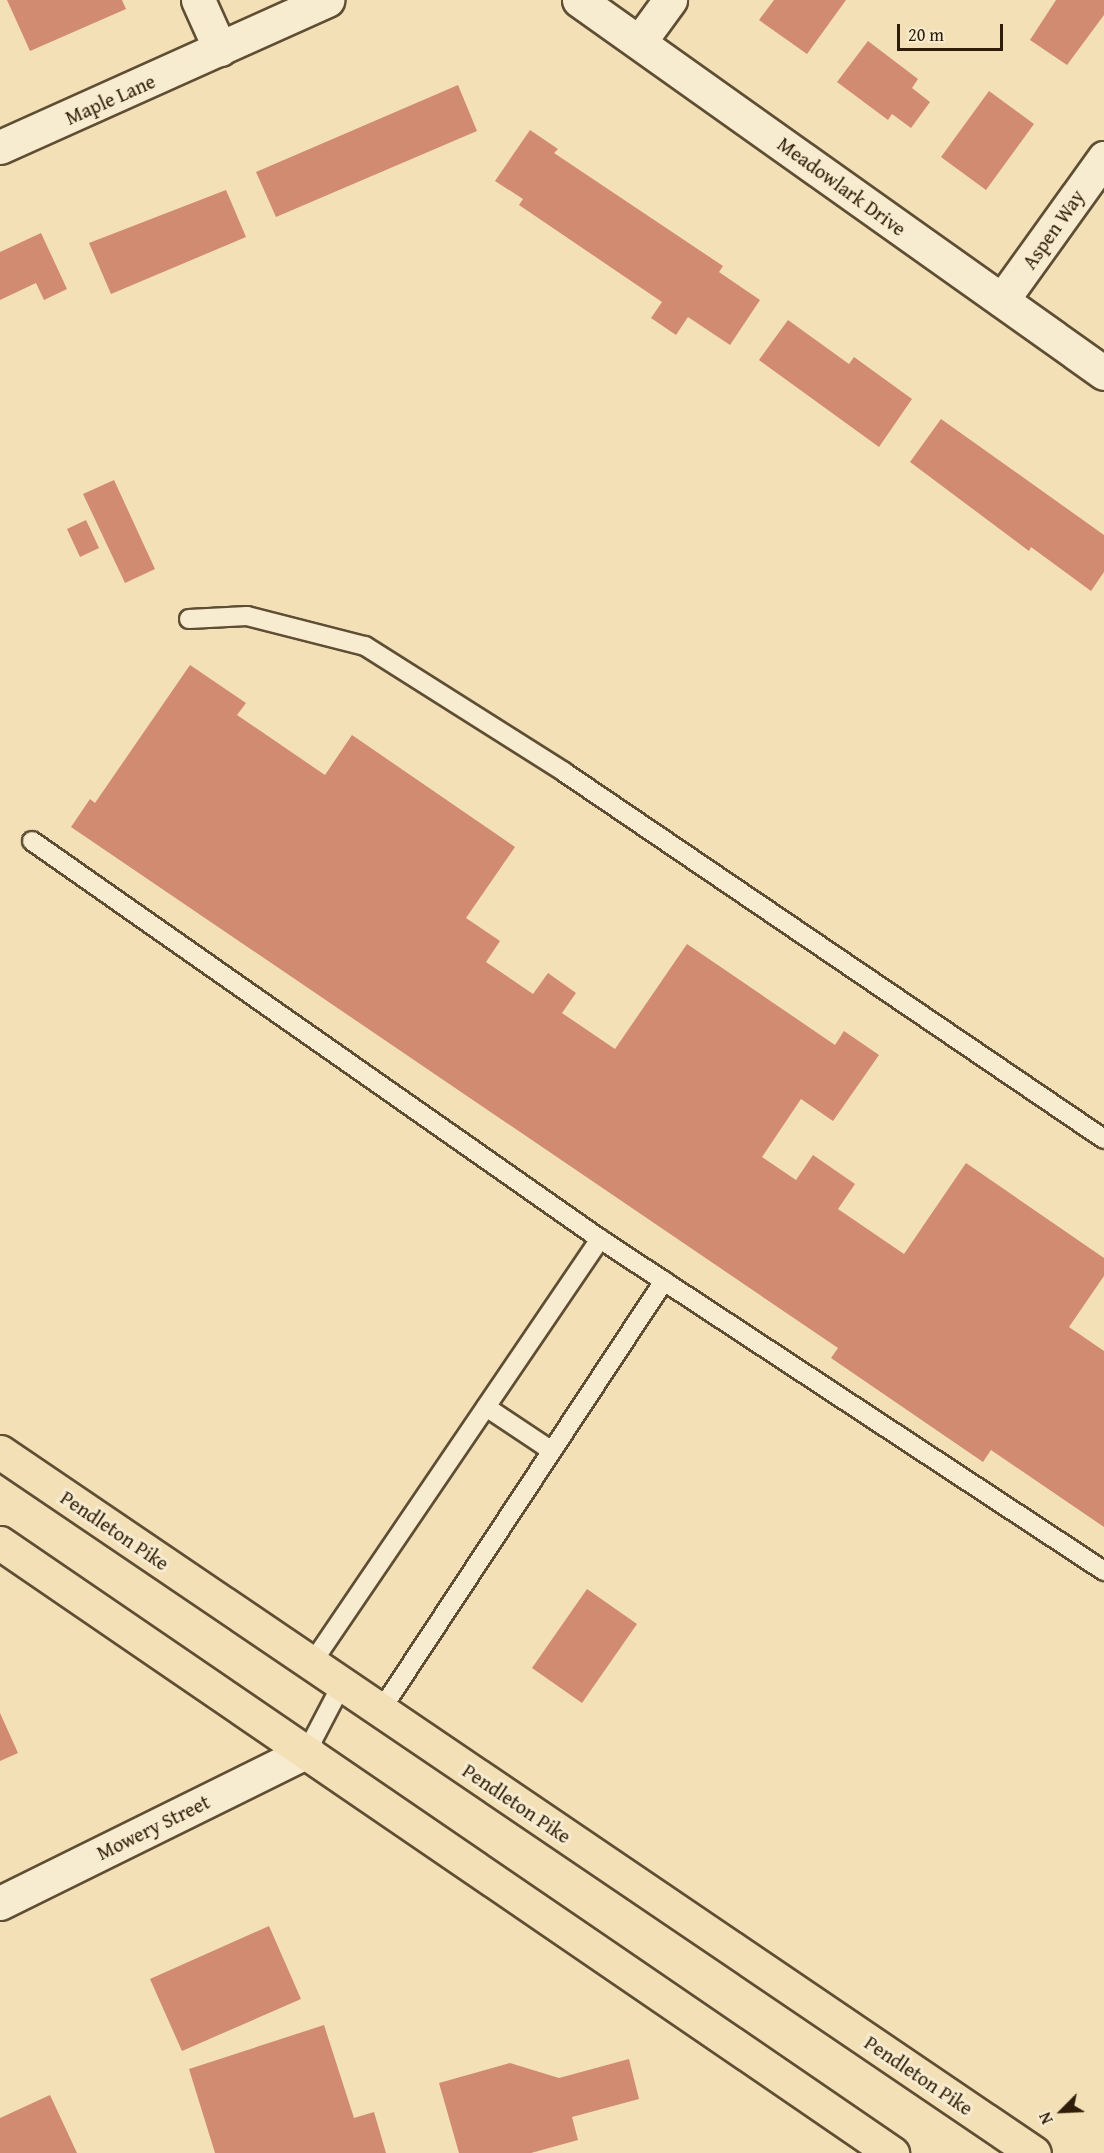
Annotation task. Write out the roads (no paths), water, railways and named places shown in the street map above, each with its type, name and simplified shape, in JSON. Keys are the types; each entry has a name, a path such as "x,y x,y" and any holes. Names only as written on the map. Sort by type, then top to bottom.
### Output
{"main road":[{"name":"Pendleton Pike","path":"0,1452 1034,2153"},
{"path":"0,1544 892,2153"}],"street":[{"path":"198,0 220,49 327,0"},
{"name":"Meadowlark Drive","path":"579,0 640,41 1104,373"},
{"path":"640,41 670,0"},
{"name":"Maple Lane","path":"0,147 220,49"},
{"name":"Aspen Way","path":"1002,300 1104,158"},
{"name":"Mowery Street","path":"0,1903 307,1752"}],"lane":[{"path":"189,619 248,616 365,646 574,778 1104,1139"},
{"path":"32,842 600,1239 1104,1571"},
{"path":"312,1664 600,1239"},
{"path":"381,1710 664,1281"},
{"path":"486,1407 552,1451"},
{"path":"307,1752 342,1684"}]}
